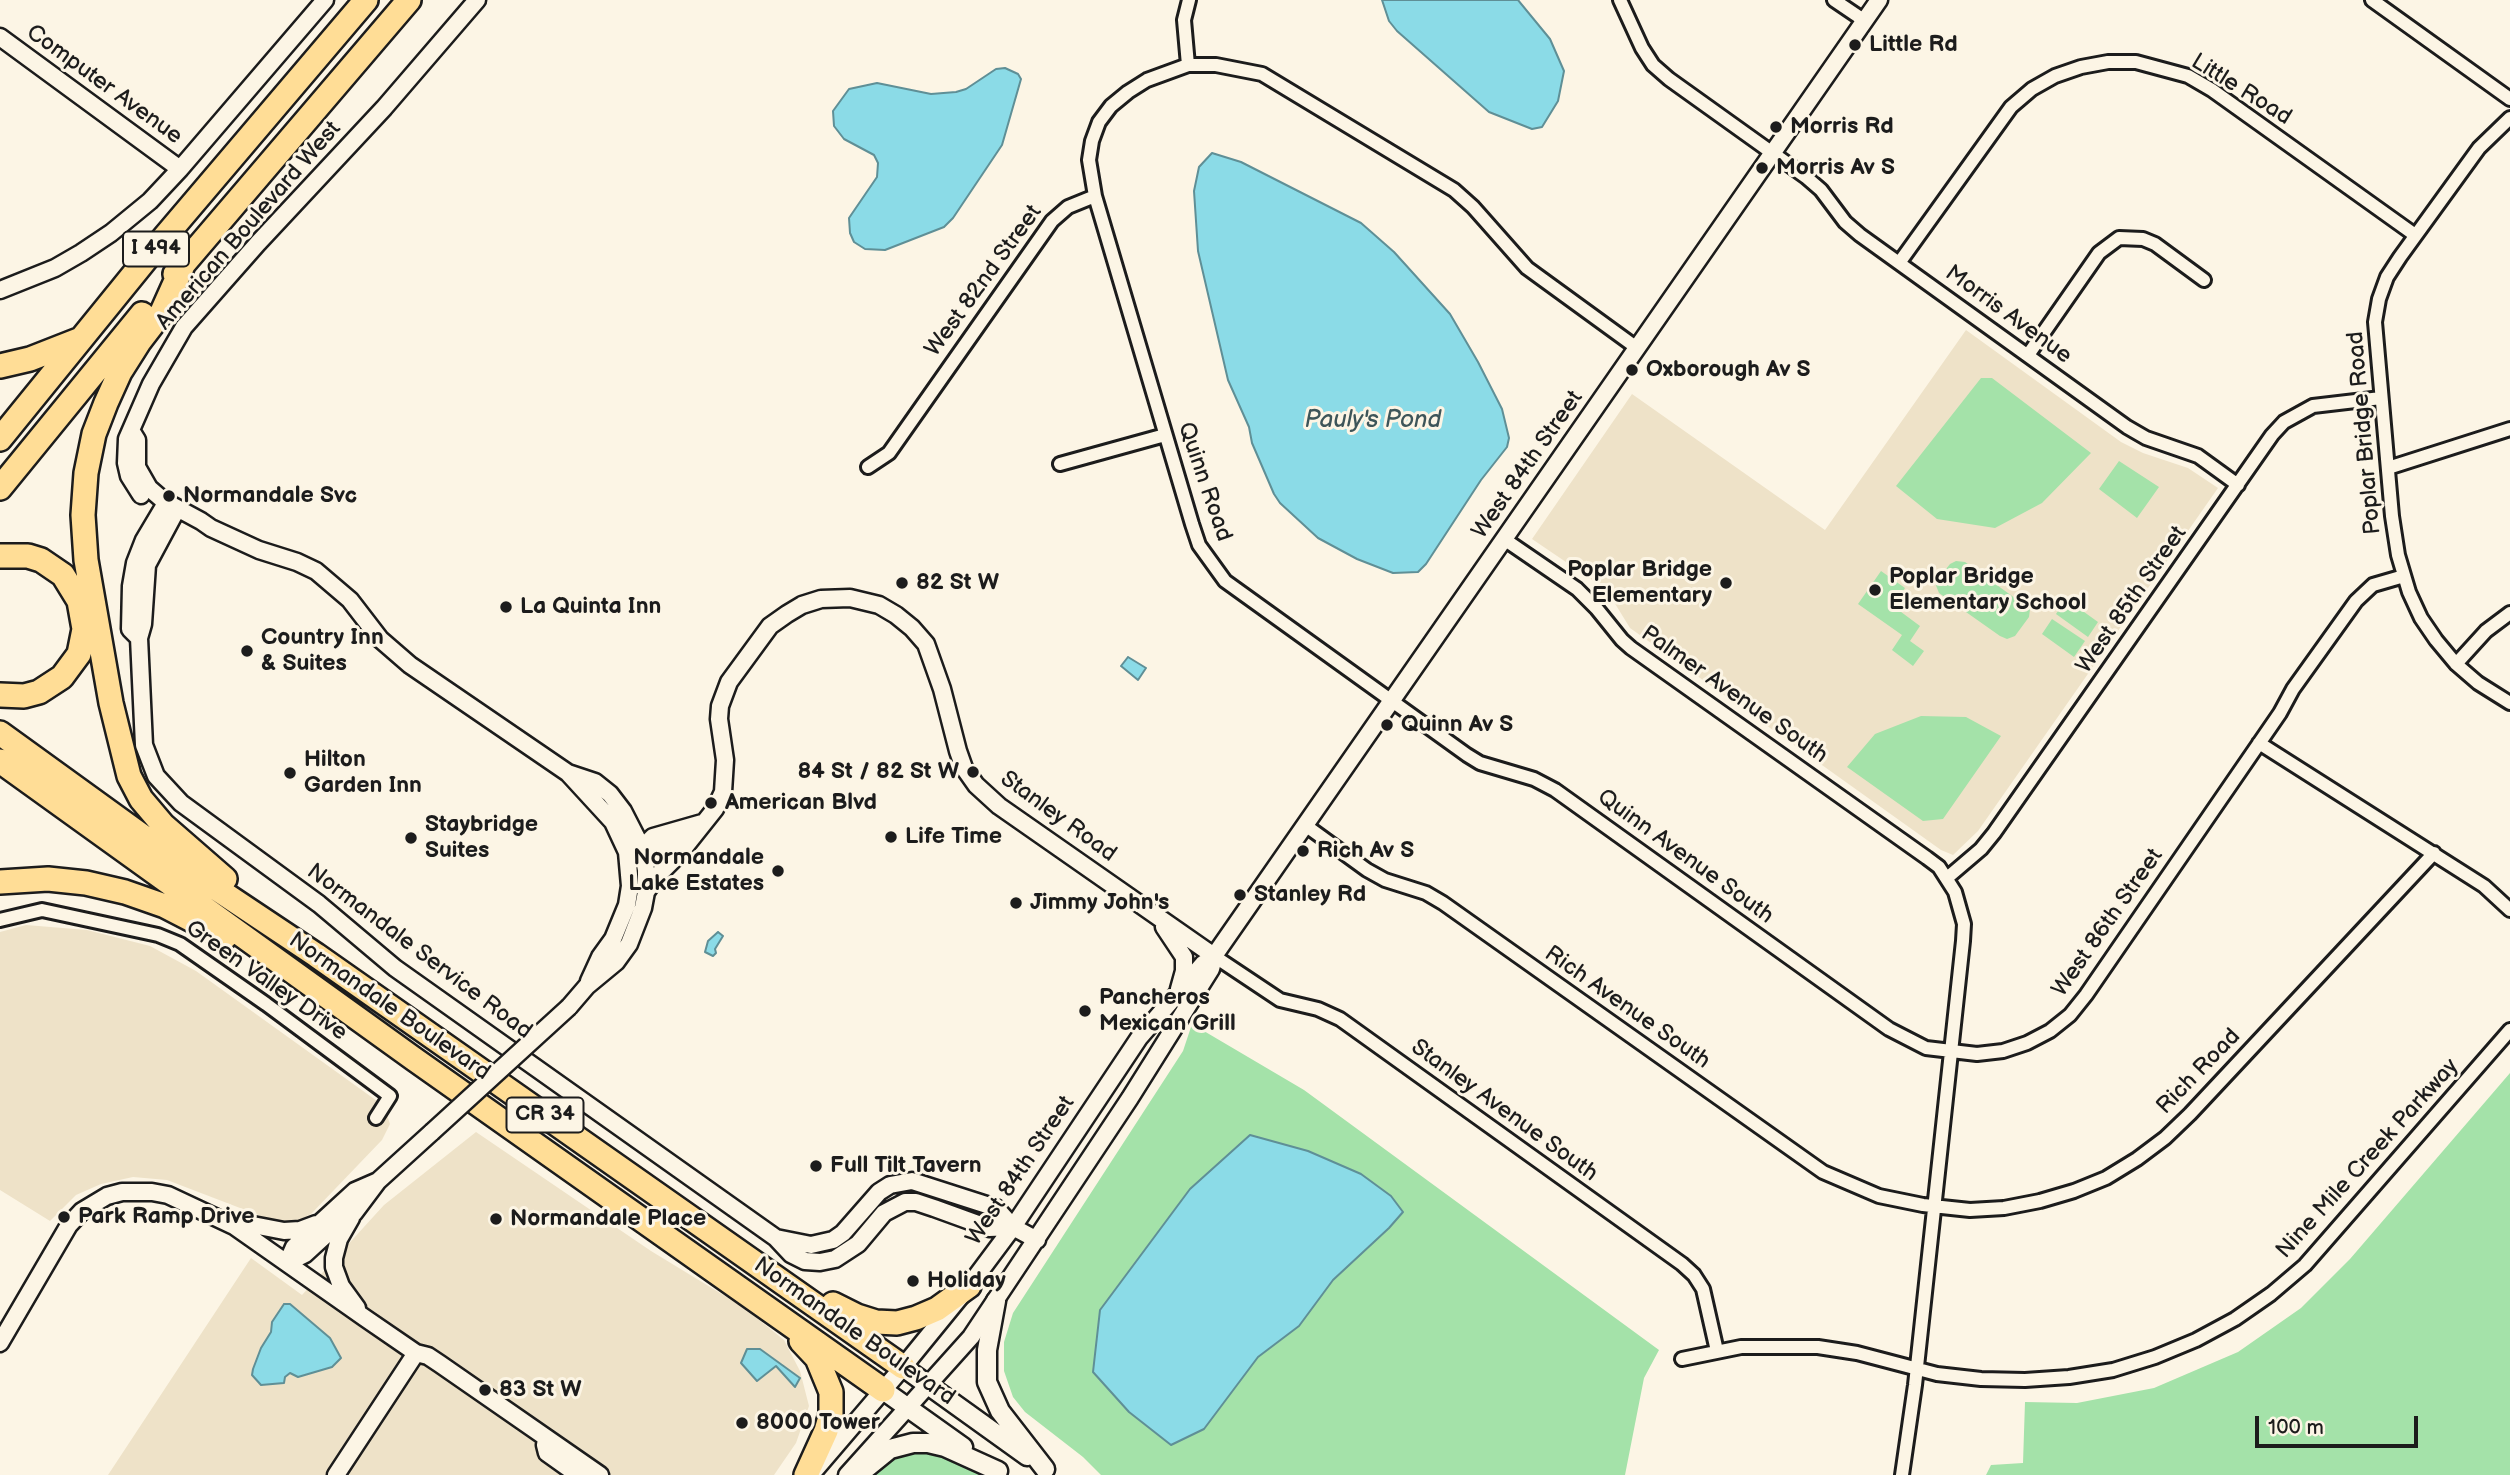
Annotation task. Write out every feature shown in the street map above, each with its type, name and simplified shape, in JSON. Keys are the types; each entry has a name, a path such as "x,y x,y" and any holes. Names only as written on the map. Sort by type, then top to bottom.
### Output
{"highway":[{"name":"I 494","path":"0,439 366,0"},
{"name":"I 494","path":"0,488 184,263 410,0"},
{"path":"184,263 162,312 132,352 106,403 94,434 86,473 83,515 86,560 111,703 121,751 129,776 141,799 163,825 205,863 316,956"},
{"path":"0,366 30,359 83,338"},
{"path":"0,556 28,556 41,560 64,575 79,601 84,629 79,654 62,677 39,692 24,696 0,695"},
{"name":"Normandale Boulevard","path":"0,733 199,877 904,1367"},
{"name":"Normandale Boulevard","path":"0,761 491,1114 883,1390"},
{"path":"0,882 48,879 86,883 125,892 166,906 206,926 362,1020"},
{"path":"773,1275 857,1316 876,1322 897,1323 916,1318 937,1309 969,1286"},
{"path":"778,1316 817,1358 831,1388 831,1414 808,1475"}],"main road":[{"path":"996,1301 987,1350 987,1382 1000,1411 1049,1472"},
{"name":"Normandale Boulevard","path":"904,1367 1049,1472"},
{"name":"Normandale Boulevard","path":"883,1390 1001,1473"},
{"path":"858,1475 890,1449 913,1443 945,1447 1001,1473"}],"street":[{"path":"0,290 55,268 111,233 150,201 180,170 326,0"},
{"name":"American Boulevard West","path":"477,0 384,108 184,327 145,396 132,432 137,440 137,467 149,488 169,510 201,520 211,528 259,550 316,571 350,600 380,639 395,653 480,715 568,773 595,782 610,794 634,829 635,850 627,905 587,986"},
{"path":"1188,65 1184,20 1189,0"},
{"name":"Morris Avenue","path":"1620,0 1642,48 1654,65 1669,79 1821,190 1852,229 2127,427 2146,438 2198,456 2238,485"},
{"path":"1834,0 1865,21"},
{"name":"West 84th Street","path":"808,1475 904,1367 969,1286 1013,1227 1139,1038 1178,991 1214,956 1879,0"},
{"path":"2372,0 2510,99"},
{"name":"Computer Avenue","path":"0,37 180,170"},
{"name":"Little Road","path":"1899,263 2011,107 2032,89 2055,76 2108,62 2136,62 2188,76 2415,235"},
{"path":"1095,196 1089,160 1092,141 1099,122 1111,106 1128,92 1147,80 1188,65 1216,65 1262,74 1433,175 1473,208 1527,268 1637,348"},
{"name":"Poplar Bridge Road","path":"2510,118 2479,148 2387,277 2375,322 2394,529 2404,576 2421,618 2456,664 2510,703"},
{"name":"Quinn Road","path":"1095,196 1199,545 1218,573 1242,596 1391,701"},
{"name":"West 82nd Street","path":"868,467 890,453 1052,221 1068,207 1095,196"},
{"path":"2028,355 2099,253 2119,238 2143,239 2204,280"},
{"name":"West 85th Street","path":"1947,878 1982,849 1994,833 2272,435 2284,422 2313,406 2381,398"},
{"path":"2388,468 2510,429"},
{"path":"1060,464 1165,435"},
{"name":"Normandale Service Road","path":"169,510 147,565 143,624 139,638 144,745 156,776 168,791 319,904 395,968 776,1238 791,1254 805,1261 835,1259 858,1244 884,1213 905,1202 916,1202 989,1228 1013,1227"},
{"name":"Palmer Avenue South","path":"1504,539 1577,589 1631,648 1927,858 1947,878"},
{"name":"West 86th Street","path":"1950,1052 1977,1054 2003,1051 2050,1031 2070,1015 2356,601 2373,585 2404,576"},
{"name":"Stanley Road","path":"698,829 715,809 723,792 725,760 719,719 724,693 729,682 770,626 802,605 821,599 850,598 879,605 912,628 926,644 964,768 976,785 999,806 1214,956"},
{"path":"2456,664 2486,631 2510,613"},
{"name":"Quinn Avenue South","path":"1391,701 1480,763 1534,779 1555,790 1889,1029 1926,1048 1950,1052"},
{"path":"2259,743 2434,853 2484,887 2510,910"},
{"name":"Rich Avenue South","path":"1305,825 1367,870 1385,880 1426,893 1443,903 1823,1172 1878,1196 1934,1207"},
{"path":"635,850 653,837 698,829"},
{"path":"646,892 698,829"},
{"name":"American Boulevard West","path":"287,1263 305,1254 342,1220 354,1213 378,1181 569,1007 587,986 617,962 638,924 646,892 646,870 635,850"},
{"name":"Rich Road","path":"1934,1207 1970,1210 2004,1208 2040,1201 2106,1178 2137,1159 2165,1138 2190,1114 2434,853"},
{"path":"1902,1475 1964,924 1955,892 1947,878"},
{"name":"Green Valley Drive","path":"0,920 42,910 158,935 180,944 266,1003 390,1096 376,1118"},
{"path":"1156,915 1184,957 1184,971 1178,991"},
{"name":"West 84th Street","path":"847,1475 971,1337 1130,1098 1211,969 1214,956"},
{"name":"Stanley Avenue South","path":"1214,956 1280,1000 1318,1009 1340,1019 1682,1264 1694,1275 1703,1289 1717,1351"},
{"name":"Nine Mile Creek Parkway","path":"1682,1359 1717,1351 1779,1345 1818,1347 1857,1353 1916,1369 1981,1379 2025,1380 2113,1370 2155,1357 2196,1340 2235,1319 2271,1294 2305,1265 2510,1030"},
{"name":"American Boulevard West","path":"287,1263 294,1247 355,1191 378,1181"},
{"path":"0,1343 69,1225 82,1211 107,1196 122,1192 152,1192 187,1202 222,1219 416,1353 428,1356 600,1475"},
{"path":"354,1213 339,1239 334,1267 341,1286 365,1318"},
{"path":"222,1219 284,1231 300,1230 321,1222"},
{"path":"1013,1227 1037,1240"},
{"path":"336,1475 416,1353"},
{"path":"546,1438 547,1453 578,1475"}],"shaded area":[{"name":"Poplar Bridge Elementary School","path":"1966,330 2121,442 2143,453 2188,468 2218,488 1978,831 1953,855 1941,850 1630,628 1614,602 1591,579 1532,539 1632,394 1825,530"},
{"path":"26,925 87,930 150,946 196,971 384,1106 390,1124 382,1140 311,1214 287,1226 167,1180 133,1177 101,1184 76,1195 50,1221 0,1190 0,932"},
{"path":"476,1132 651,1251 743,1307 784,1340 800,1371 809,1406 796,1443 774,1475 108,1475 251,1258 302,1295 384,1205"}],"green space":[{"path":"1981,378 1992,378 2091,453 2042,503 1995,528 1937,519 1896,486"},
{"path":"2119,461 2159,487 2137,518 2099,489"},
{"path":"1956,561 1965,562 2030,609 2029,617 2015,636 2007,639 2000,636 1939,593 1935,583 1950,564"},
{"path":"1881,571 1905,588 1893,606 1920,626 1910,641 1924,651 1913,666 1892,650 1902,635 1858,604"},
{"path":"2066,599 2098,622 2088,637 2056,614"},
{"path":"2052,619 2085,641 2074,657 2042,634"},
{"path":"1921,716 1966,717 2001,736 1943,819 1923,821 1847,767 1875,734"},
{"path":"1192,1024 1304,1090 1659,1350 1644,1378 1625,1475 1101,1475 1083,1457 1025,1412 1013,1397 1004,1371 1004,1342 1013,1313 1183,1051","holes":["1190,1189 1389,1228 1333,1280 1299,1326 1258,1357 1204,1429 1100,1310"]},
{"path":"2510,1073 2510,1475 1986,1475 1991,1465 2023,1463 2025,1402 2077,1403 2154,1388 2238,1352 2301,1308 2350,1259"},
{"path":"929,1448 964,1462 983,1475 863,1475 882,1458"}],"water":[{"path":"1382,0 1518,0 1550,39 1564,71 1558,101 1542,127 1532,129 1489,112 1397,31 1389,21"},
{"path":"1005,68 1018,74 1021,79 1002,145 953,218 944,227 885,250 865,249 854,242 849,218 877,177 878,163 874,155 844,139 834,126 833,111 849,89 877,83 931,94 956,92 966,89 996,69"},
{"name":"Pauly's Pond","path":"1212,153 1241,162 1361,223 1394,252 1450,314 1502,409 1509,438 1507,447 1418,572 1393,573 1357,559 1318,538 1280,503 1274,494 1228,380 1198,251 1194,191 1199,167"},
{"path":"1128,657 1146,668 1138,680 1121,666"},
{"path":"718,932 723,936 713,956 705,952 708,941"},
{"path":"1250,1135 1308,1151 1361,1174 1391,1196 1403,1212 1333,1280 1299,1326 1258,1357 1204,1429 1171,1445 1129,1412 1093,1372 1100,1310 1190,1189"},
{"path":"284,1304 290,1304 330,1338 341,1358 332,1367 298,1377 290,1373 285,1377 284,1383 261,1385 252,1375 253,1369 271,1332 272,1322"},
{"path":"747,1349 760,1349 800,1378 795,1387 776,1366 757,1381 741,1363"}],"place":[{"name":"Little Rd","path":"1855,45"},
{"name":"Morris Rd","path":"1776,127"},
{"name":"Morris Av S","path":"1762,168"},
{"name":"Oxborough Av S","path":"1632,370"},
{"name":"Normandale Svc","path":"169,496"},
{"name":"82 St W","path":"902,583"},
{"name":"Poplar Bridge Elementary","path":"1726,583"},
{"name":"Poplar Bridge Elementary School","path":"1875,590"},
{"name":"La Quinta Inn","path":"506,607"},
{"name":"Country Inn & Suites","path":"247,651"},
{"name":"Quinn Av S","path":"1387,725"},
{"name":"84 St / 82 St W","path":"973,772"},
{"name":"Hilton Garden Inn","path":"290,773"},
{"name":"American Blvd","path":"711,803"},
{"name":"Life Time","path":"891,837"},
{"name":"Staybridge Suites","path":"411,838"},
{"name":"Rich Av S","path":"1303,851"},
{"name":"Normandale Lake Estates","path":"778,871"},
{"name":"Stanley Rd","path":"1240,895"},
{"name":"Jimmy John's","path":"1016,903"},
{"name":"Pancheros Mexican Grill","path":"1085,1011"},
{"name":"Full Tilt Tavern","path":"816,1166"},
{"name":"Park Ramp Drive","path":"64,1217"},
{"name":"Normandale Place","path":"496,1219"},
{"name":"Holiday","path":"913,1281"},
{"name":"83 St W","path":"485,1390"},
{"name":"8000 Tower","path":"742,1423"}]}
